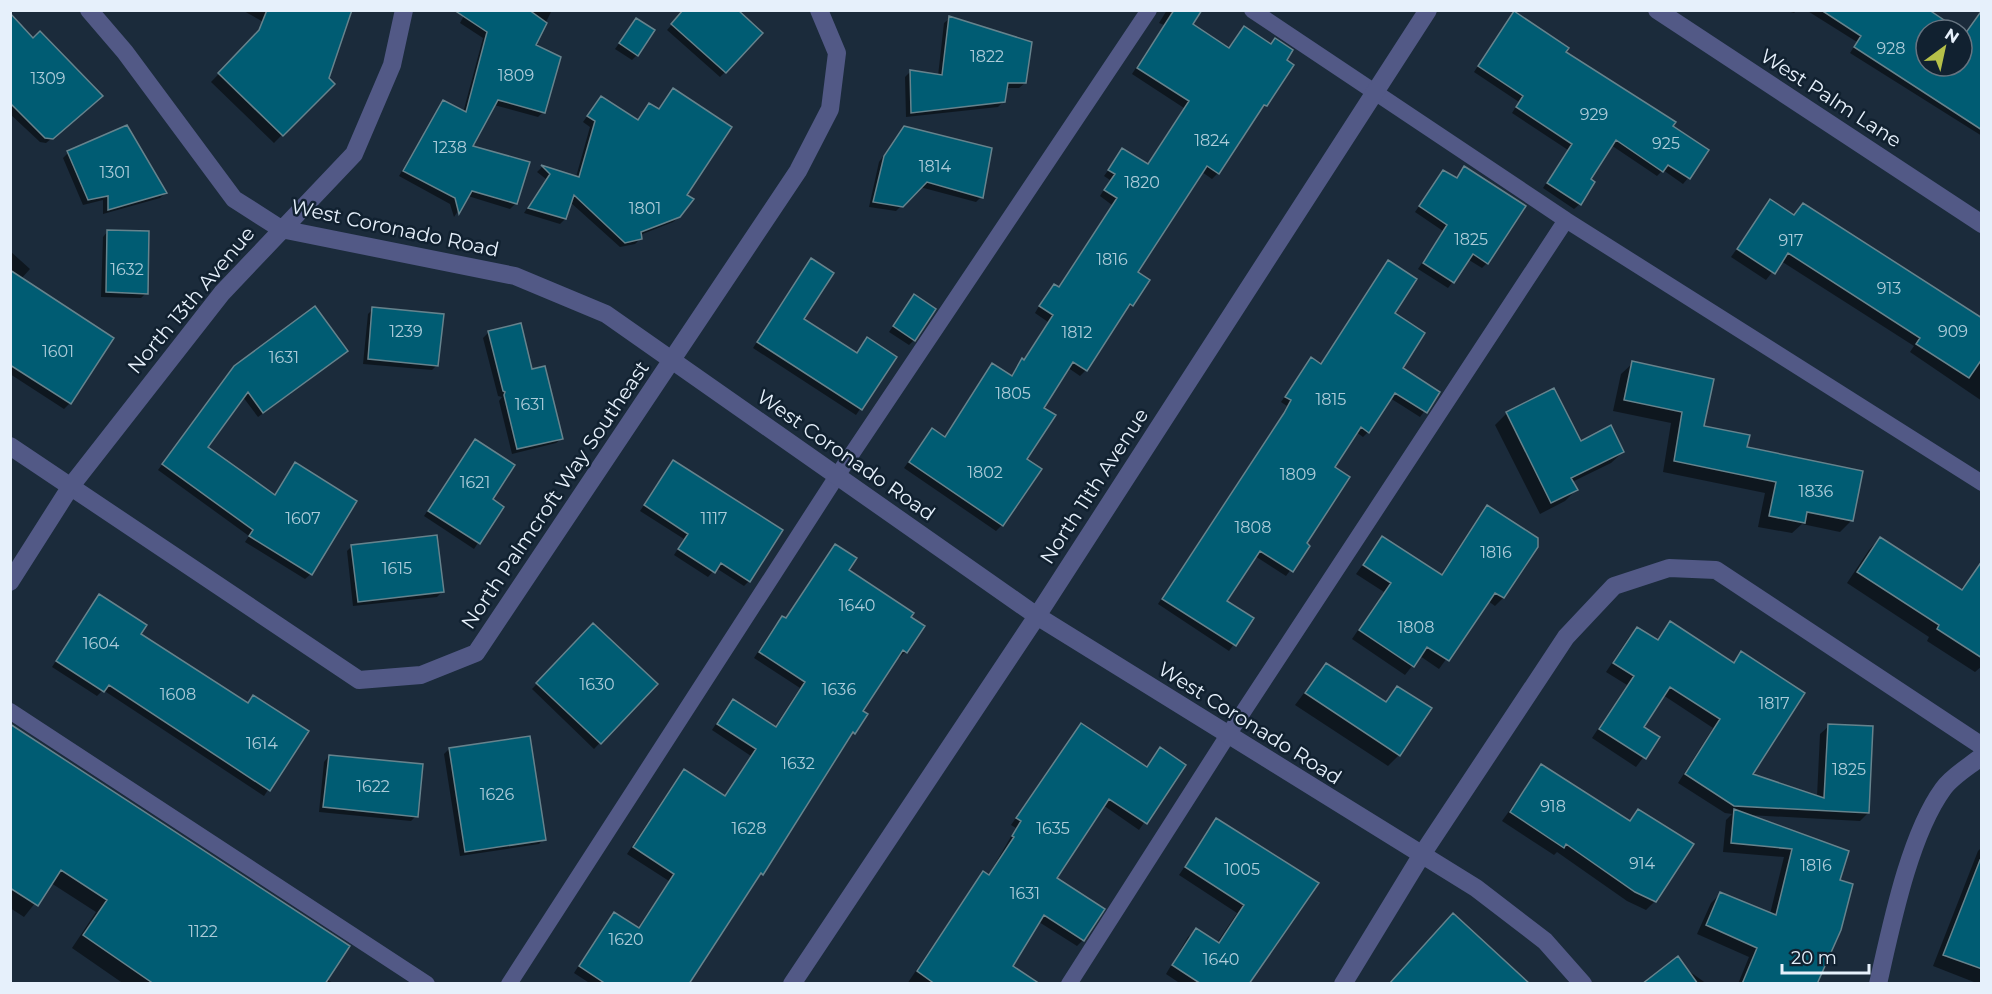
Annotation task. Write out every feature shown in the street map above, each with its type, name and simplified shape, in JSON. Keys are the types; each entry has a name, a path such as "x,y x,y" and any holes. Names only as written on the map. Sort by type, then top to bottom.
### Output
{"street":[{"name":"West Coronado Road","path":"89,10 125,52 234,199 281,229 515,276 606,314 1037,616 1476,888 1545,940 1582,984"},
{"name":"North 13th Avenue","path":"10,582 71,486 222,293 354,153 392,65 404,10"},
{"name":"North Palmcroft Way Southeast","path":"10,446 359,680 421,675 476,653 798,171 830,109 837,53 819,10"},
{"name":"North 11th Avenue","path":"792,984 1037,616 1428,10"},
{"name":"West Palm Lane","path":"1657,10 1982,224"},
{"path":"1343,984 1421,856 1566,637 1614,586 1668,568 1716,570 1982,746"},
{"path":"1878,984 1900,893 1922,831 1944,788 1982,756"}],"lane":[{"path":"509,984 837,476 1149,10"},
{"path":"1252,10 1566,220 1982,483"},
{"path":"1070,984 1228,735 1566,220"},
{"path":"10,711 427,984"}],"building":[{"path":"267,10 352,10 329,78 335,84 283,136 218,73 259,30"},
{"path":"454,10 529,10 547,23 536,45 561,57 545,113 498,100 473,146 530,162 517,204 472,191 459,214 455,198 403,171 443,100 466,112 487,32"},
{"path":"683,10 738,10 763,33 726,73 671,24"},
{"path":"1174,10 1202,10 1193,24 1229,48 1244,26 1271,44 1275,38 1293,50 1287,60 1294,65 1267,106 1264,105 1219,174 1207,166 1138,272 1150,280 1133,306 1130,304 1087,371 1073,362 1044,408 1056,415 1027,459 1042,469 1003,526 909,462 932,428 945,437 992,363 1012,376 1053,315 1039,306 1054,284 1059,287 1117,198 1104,190 1115,174 1108,170 1122,148 1148,164 1189,101 1137,68"},
{"path":"1821,10 1929,10 1941,18 1914,18 1914,78 1974,78 1974,21 1982,10 1982,130 1854,47 1861,36"},
{"path":"1514,11 1569,48 1566,52 1676,122 1673,126 1709,150 1690,179 1668,165 1663,172 1616,140 1591,179 1595,182 1581,205 1547,183 1572,144 1516,107 1523,96 1478,66"},
{"path":"10,13 33,38 40,31 103,96 53,139 45,138 10,103"},
{"path":"949,16 1032,42 1026,83 1008,83 1005,102 911,113 910,70 942,75"},
{"path":"636,18 655,30 638,56 619,43"},
{"path":"673,88 732,127 687,195 694,199 680,217 641,232 642,239 625,243 574,195 566,219 528,208 550,174 541,165 579,177 595,121 587,116 601,96 638,120 649,103 659,109"},
{"path":"127,125 167,193 108,210 108,196 88,200 67,151"},
{"path":"904,126 992,148 983,198 927,182 903,207 873,202 884,156"},
{"path":"1464,166 1526,206 1488,264 1473,254 1454,283 1423,263 1447,225 1419,206 1443,170 1457,178"},
{"path":"1770,199 1794,215 1803,203 1982,318 1982,359 1969,378 1916,344 1920,338 1788,253 1775,274 1737,249"},
{"path":"107,230 149,231 148,294 106,292"},
{"path":"811,258 834,273 804,319 857,353 867,337 897,357 862,410 757,342"},
{"path":"1388,260 1417,279 1395,313 1425,333 1403,368 1440,392 1427,413 1395,393 1369,433 1361,427 1335,467 1350,477 1307,543 1310,546 1293,572 1260,551 1227,601 1254,618 1236,646 1162,599 1284,413 1291,400 1285,397 1311,357 1321,364"},
{"path":"10,270 114,338 71,404 10,365"},
{"path":"914,294 936,309 915,341 893,326"},
{"path":"315,306 348,351 263,413 248,392 208,447 275,495 295,462 357,501 312,575 249,536 253,530 162,464 234,366"},
{"path":"372,307 444,314 438,366 368,359"},
{"path":"521,323 532,369 545,366 563,439 517,449 505,392 488,331"},
{"path":"1632,361 1714,379 1704,426 1750,435 1747,447 1863,471 1853,521 1807,512 1805,523 1769,516 1776,482 1674,461 1682,412 1624,400"},
{"path":"1554,388 1581,441 1611,425 1624,452 1571,478 1578,490 1551,503 1506,412"},
{"path":"475,439 515,465 493,499 504,507 480,544 428,511"},
{"path":"673,460 783,530 750,582 721,563 715,573 678,549 688,534 644,505"},
{"path":"1487,505 1538,538 1538,547 1504,598 1495,593 1449,661 1427,647 1414,667 1359,630 1391,583 1363,565 1382,536 1442,575"},
{"path":"437,535 444,592 358,602 351,545"},
{"path":"1880,537 1962,590 1982,561 1982,658 1937,629 1939,625 1857,572"},
{"path":"835,544 857,558 849,570 914,613 911,617 925,626 907,653 903,650 863,711 868,714 855,734 853,732 763,875 761,873 689,984 606,984 579,966 614,912 639,928 674,874 633,847 684,769 725,796 756,749 717,724 733,699 776,727 805,682 759,652 782,616 786,618"},
{"path":"99,594 147,625 141,634 248,703 253,695 309,731 270,791 109,685 104,692 56,661"},
{"path":"1670,621 1734,663 1741,651 1805,693 1753,774 1824,798 1828,724 1873,726 1869,813 1734,806 1685,774 1720,719 1670,687 1644,727 1660,737 1646,759 1599,729 1634,676 1613,663 1637,627 1658,640"},
{"path":"593,623 658,684 601,744 536,683"},
{"path":"1326,663 1386,702 1397,686 1432,708 1400,756 1305,693"},
{"path":"1081,723 1147,767 1160,747 1186,765 1147,824 1109,799 1057,878 1105,909 1084,941 1044,915 1013,966 1040,984 935,984 917,971 983,871 989,875 1014,837 1012,836 1021,821 1016,818"},
{"path":"10,724 350,946 325,984 154,984 83,935 107,900 61,870 38,906 10,888"},
{"path":"530,736 546,840 465,852 449,748"},
{"path":"329,755 423,764 418,817 323,807"},
{"path":"1541,764 1630,821 1638,809 1694,844 1656,902 1635,892 1566,844 1564,848 1510,812"},
{"path":"1734,809 1849,851 1840,880 1853,884 1841,930 1817,984 1742,984 1757,948 1706,925 1720,892 1776,915 1792,849 1731,843"},
{"path":"1216,818 1319,883 1249,984 1201,984 1172,965 1196,928 1219,943 1244,905 1185,867"},
{"path":"1980,860 1982,861 1982,969 1943,955"},
{"path":"1453,913 1530,984 1389,984"},
{"path":"1678,956 1698,984 1642,984"}]}
